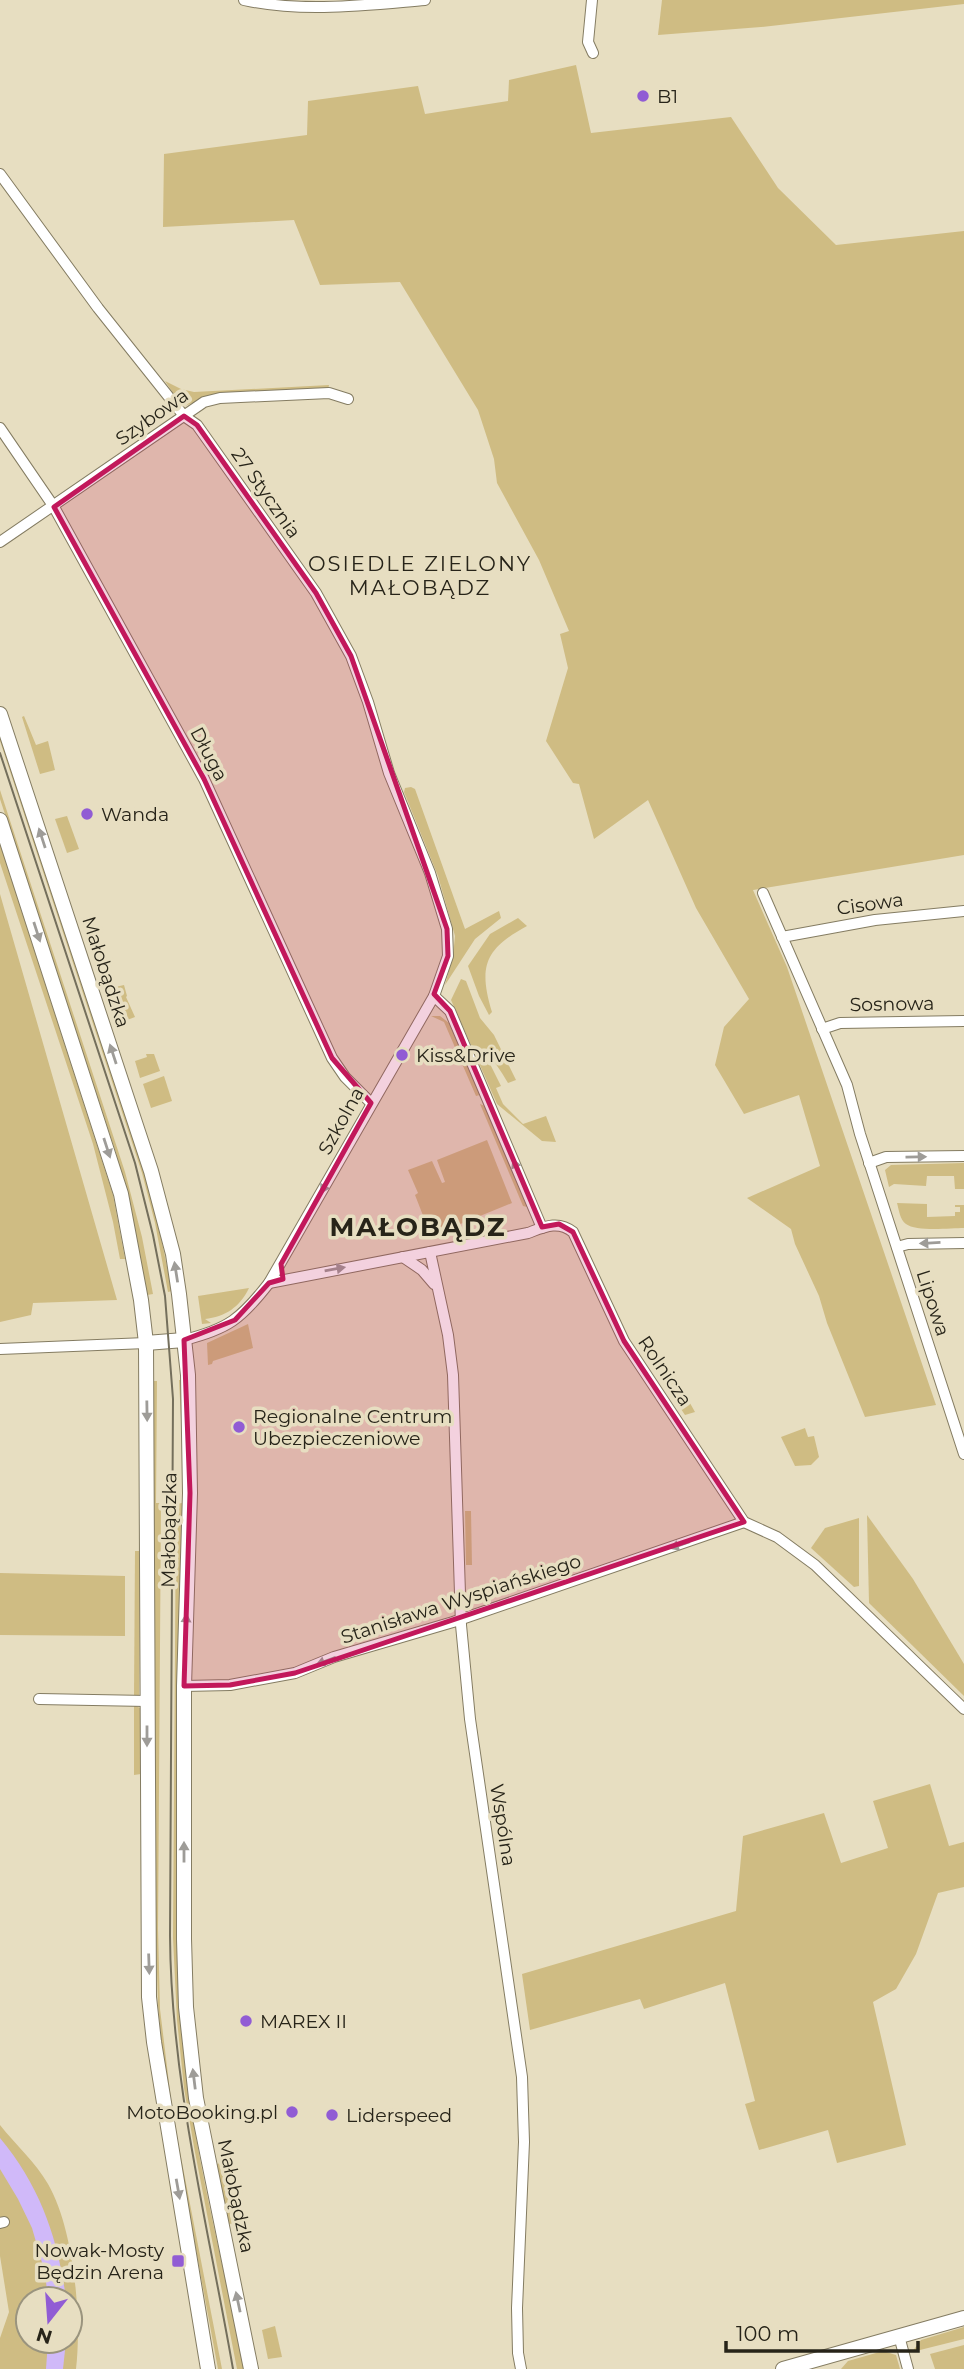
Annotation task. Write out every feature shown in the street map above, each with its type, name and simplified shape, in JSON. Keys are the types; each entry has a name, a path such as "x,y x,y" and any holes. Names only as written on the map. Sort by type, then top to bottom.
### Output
{"street":[{"path":"244,0 265,5 302,7 425,0"},
{"path":"592,0 588,41 593,53"},
{"name":"27 Stycznia","path":"0,174 98,308 184,416 197,425 316,593 351,656 389,773 430,873 447,929 448,956 434,996"},
{"name":"Szybowa","path":"0,542 204,402 220,398 329,393 348,399"},
{"name":"Długa","path":"0,428 54,507 204,779 332,1058 345,1077 371,1103"},
{"name":"Małobądzka","path":"0,714 151,1171 173,1257 188,1375 190,1493 184,1686 186,2007 196,2098 251,2369"},
{"name":"Małobądzka","path":"0,820 121,1194 141,1300 146,1343 147,1922 150,2008 208,2369"},
{"name":"Lipowa","path":"763,893 847,1085 869,1163 961,1436 964,1454"},
{"name":"Cisowa","path":"782,937 875,920 964,911"},
{"path":"269,1283 528,1233 542,1228 450,1011 434,996"},
{"name":"Szkolna","path":"184,1340 220,1329 235,1320 247,1311 269,1283 434,996"},
{"name":"Sosnowa","path":"822,1029 840,1023 964,1021"},
{"path":"869,1163 886,1157 964,1156"},
{"name":"Rolnicza","path":"542,1228 559,1224 573,1232 624,1341 744,1522"},
{"path":"897,1247 908,1244 964,1243"},
{"name":"Wspólna","path":"430,1252 448,1335 453,1375 461,1619 470,1719 522,2077 524,2142 517,2308 521,2369"},
{"path":"404,1257 422,1270 436,1286"},
{"path":"281,1264 282,1270 289,1278"},
{"path":"0,1349 184,1340"},
{"path":"744,1522 777,1537 815,1565 964,1709"},
{"name":"Stanisława Wyspiańskiego","path":"184,1686 230,1685 296,1673 334,1657 461,1619 744,1522"},
{"path":"39,1699 147,1701"},
{"path":"783,2369 823,2364 899,2336 964,2318"},
{"path":"899,2336 908,2369"}],"highlighted area":[{"path":"184,416 197,425 316,593 351,656 447,929 448,956 434,994 450,1011 542,1227 559,1224 573,1232 624,1341 744,1522 295,1673 230,1685 184,1686 190,1493 184,1340 235,1320 269,1283 283,1279 281,1264 371,1103 332,1058 204,779 54,507"}],"shaded area":[{"path":"662,0 964,0 964,4 761,27 658,35"},
{"path":"576,65 591,133 731,117 778,188 836,245 964,231 964,855 753,890 787,967 936,1405 865,1417 791,1229 747,1198 820,1166 799,1095 744,1114 715,1065 724,1027 749,999 696,908 648,800 594,839 579,784 573,783 546,741 568,668 560,634 569,631 539,560 497,483 494,459 478,410 400,282 320,285 294,220 163,227 164,154 307,135 308,101 418,86 425,114 508,101 509,80"},
{"path":"165,381 194,392 329,385 328,390 212,395 185,406 179,402"},
{"path":"24,716 36,745 48,741 55,770 40,774 22,717"},
{"path":"0,732 141,1162 158,1223 172,1291 168,1292 142,1173 0,741"},
{"path":"405,788 415,789 465,929 499,911 501,918 475,939 445,985 455,936 438,876 404,792"},
{"path":"0,790 125,1172 153,1294 147,1295 131,1211 116,1153 0,799"},
{"path":"67,816 79,849 67,853 55,819"},
{"path":"0,844 113,1195 125,1259 120,1259 93,1144 0,863"},
{"path":"0,894 117,1300 33,1303 31,1315 0,1322"},
{"path":"518,918 527,926 502,943 489,960 486,982 492,1012 489,1015 468,966 490,934"},
{"path":"461,979 466,981 480,1018 494,1035 516,1080 508,1083 493,1061 471,1045 451,1000"},
{"path":"124,985 135,1017 122,1022 111,988"},
{"path":"431,1016 440,1016 449,1023 480,1095 476,1096 444,1022"},
{"path":"146,1054 154,1054 160,1071 140,1078 135,1061 147,1057"},
{"path":"483,1061 490,1064 501,1086 496,1088 503,1104 523,1124 546,1116 556,1142 542,1141 497,1104 479,1063"},
{"path":"164,1076 172,1101 151,1108 143,1084"},
{"path":"480,1104 485,1106 527,1207 523,1206"},
{"path":"487,1140 512,1203 431,1236 408,1170 432,1161 442,1183 445,1182 437,1160"},
{"path":"964,1163 964,1189 955,1189 954,1176 927,1176 926,1186 894,1184 889,1187 885,1170 891,1165"},
{"path":"897,1203 927,1204 927,1217 955,1216 955,1212 960,1212 960,1207 955,1205 964,1205 964,1228 925,1229 911,1226 902,1220"},
{"path":"249,1288 231,1310 205,1319 211,1323 202,1324 198,1296"},
{"path":"248,1324 253,1348 208,1365 207,1343"},
{"path":"670,1375 678,1389 682,1389 695,1412 685,1415 663,1382"},
{"path":"179,1380 183,1424 177,1947 179,1999 193,2122 244,2369 237,2369 194,2147 177,2020 173,1938 176,1504 182,1503"},
{"path":"153,1381 157,1381 156,1503 161,1503 158,1929 160,2009 173,2116 222,2369 218,2369 183,2180 162,2047 158,2006 155,1905"},
{"path":"805,1428 808,1437 814,1436 819,1457 811,1465 795,1466 781,1437"},
{"path":"465,1511 471,1511 472,1565 466,1565"},
{"path":"867,1515 913,1579 964,1664 964,1696 869,1603"},
{"path":"859,1518 859,1586 854,1587 811,1548 825,1528"},
{"path":"135,1551 140,1551 139,1696 134,1696"},
{"path":"0,1573 125,1576 125,1636 0,1635"},
{"path":"134,1705 140,1708 141,1774 134,1775"},
{"path":"930,1784 949,1846 964,1842 964,1887 938,1893 916,1954 896,1989 873,2002 906,2145 837,2163 828,2130 759,2150 745,2104 755,2101 725,1983 644,2009 640,1999 530,2030 522,1974 736,1911 743,1836 824,1813 841,1863 888,1848 873,1801"},
{"path":"0,2125 43,2176 57,2203 70,2249 75,2285 14,2285 14,2355 77,2355 76,2369 0,2369 0,2338 9,2312 0,2256"},
{"path":"0,2138 26,2175 45,2214 64,2285 46,2285 32,2228 0,2169"},
{"path":"220,2163 235,2223 229,2224 217,2164"},
{"path":"275,2326 282,2357 268,2359 262,2330"},
{"path":"964,2327 964,2339 912,2352 921,2340"},
{"path":"964,2345 964,2369 935,2369 930,2354"},
{"path":"883,2351 896,2355 900,2369 841,2369 848,2361"},
{"path":"47,2355 64,2355 63,2369 46,2369"}],"tram line":[{"path":"0,753 135,1163 165,1296 173,1399 172,1991 192,2154 233,2369"}],"place":[{"name":"B1","path":"643,96"},
{"name":"Wanda","path":"87,814"},
{"name":"Kiss&Drive","path":"402,1055"},
{"name":"Regionalne Centrum Ubezpieczeniowe","path":"239,1427"},
{"name":"MAREX II","path":"246,2021"},
{"name":"MotoBooking.pl","path":"292,2112"},
{"name":"Liderspeed","path":"332,2115"},
{"name":"Nowak-Mosty Będzin Arena","path":"178,2261"}],"district":[{"name":"OSIEDLE ZIELONY MAŁOBĄDZ","path":"420,575"},
{"name":"MAŁOBĄDZ","path":"418,1227"}]}
